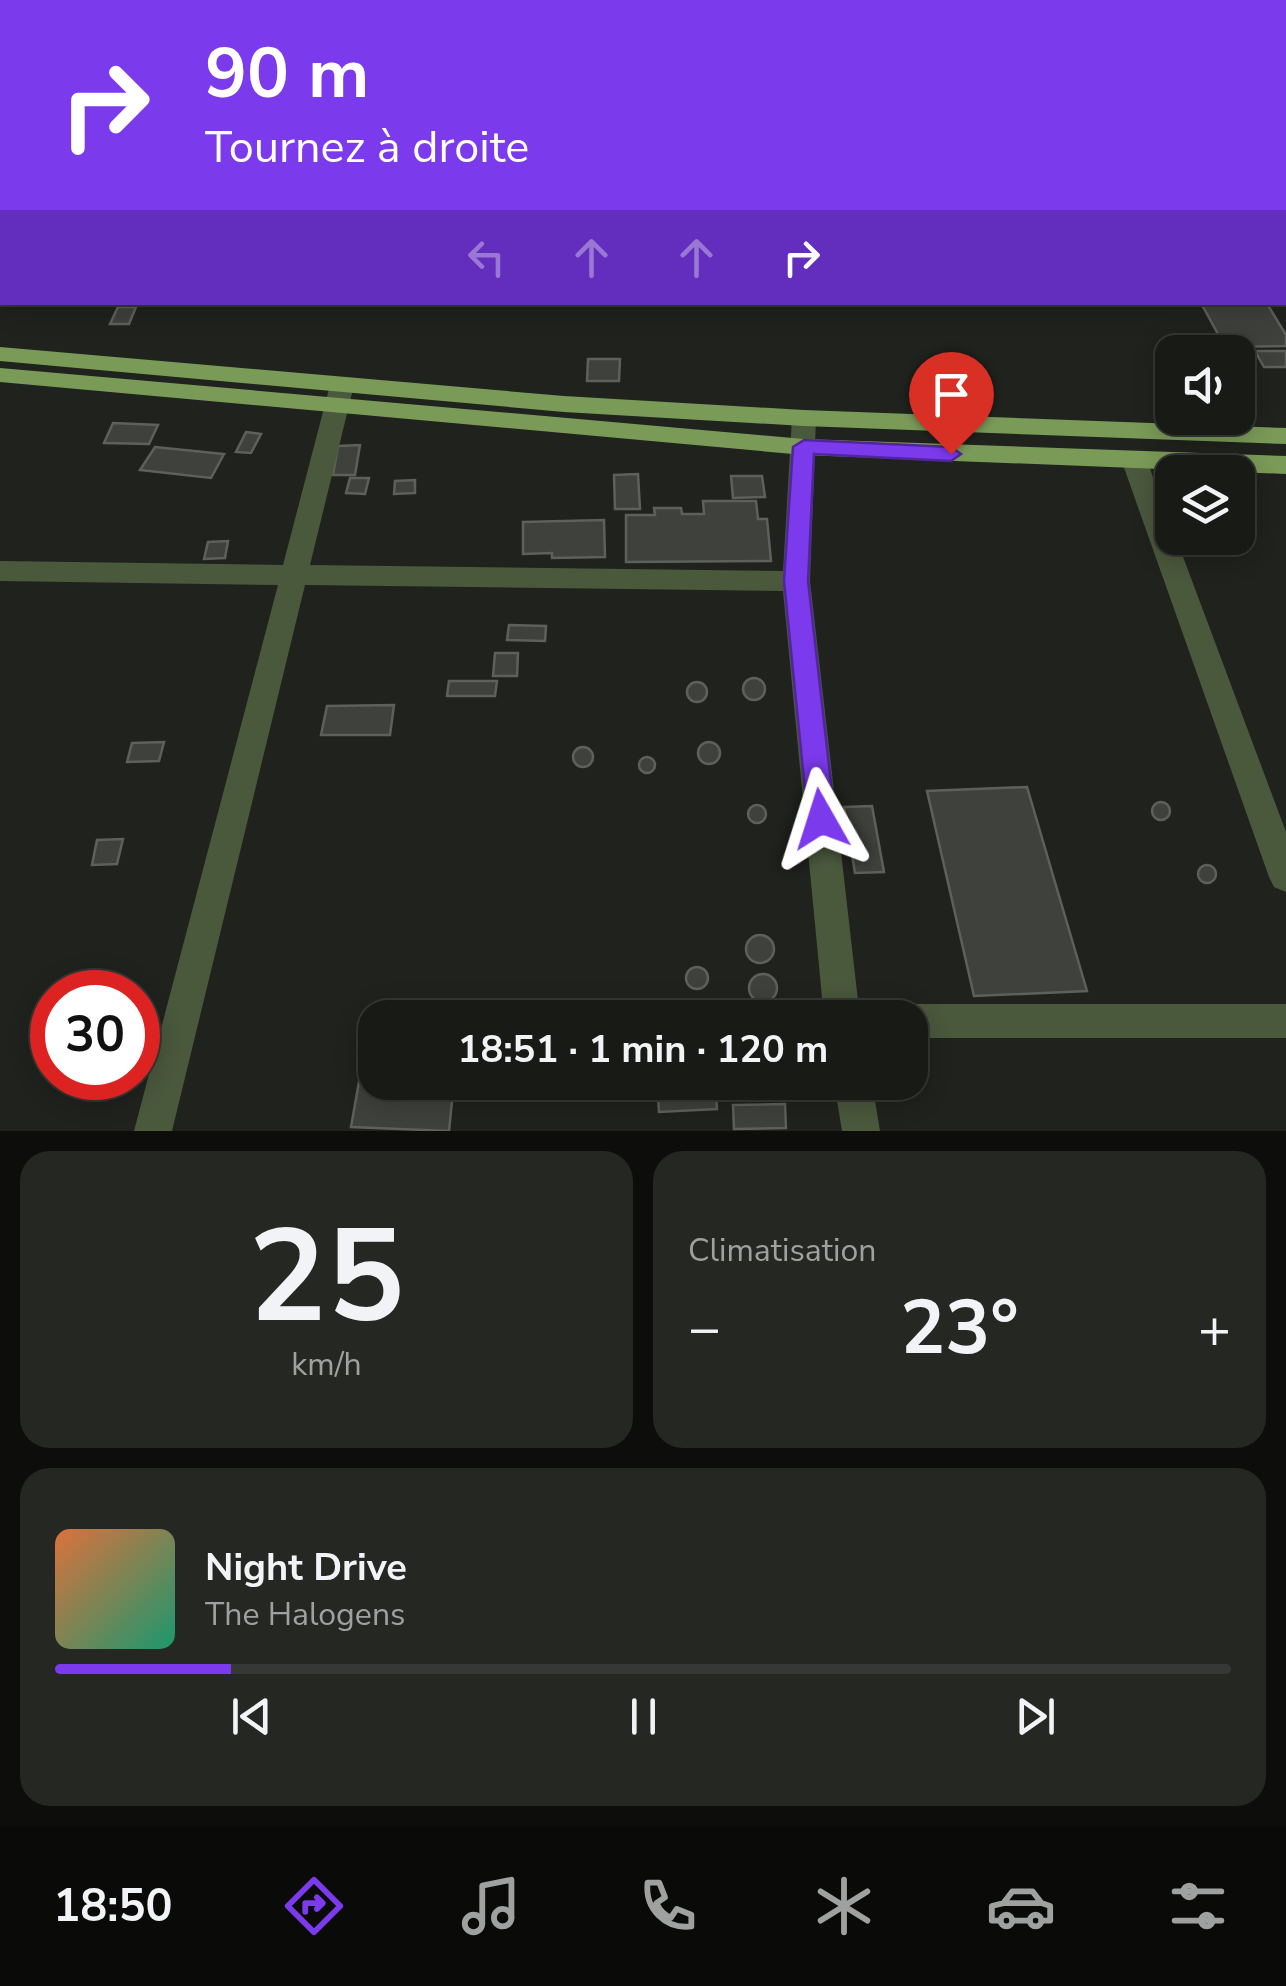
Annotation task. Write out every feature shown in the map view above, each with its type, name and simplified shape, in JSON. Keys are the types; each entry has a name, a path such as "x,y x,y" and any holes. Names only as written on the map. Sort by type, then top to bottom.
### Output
{"highway":[{"path":"0,354 340,396"},
{"path":"0,375 340,396 1135,462 1286,466"},
{"path":"804,432 1286,436"}],"street":[{"path":"153,1131 340,396"},
{"path":"804,432 796,581 840,1000"},
{"path":"1135,462 1286,878"},
{"path":"0,571 796,581"},
{"path":"928,1021 1286,1021"},
{"path":"856,1100 861,1131"}],"building":[{"path":"1202,305 1268,305 1286,335 1286,346 1255,347 1255,335 1218,335"},
{"path":"118,307 136,307 129,324 110,324"},
{"path":"1255,351 1286,351 1286,367 1264,367"},
{"path":"588,359 620,359 619,381 587,381"},
{"path":"113,423 158,425 149,444 104,443"},
{"path":"246,432 261,434 251,453 236,452"},
{"path":"360,445 355,475 333,475 338,446"},
{"path":"155,447 224,454 211,478 140,470"},
{"path":"638,474 640,509 615,509 614,475"},
{"path":"731,476 762,476 765,497 733,498"},
{"path":"350,478 369,478 365,494 346,493"},
{"path":"415,480 415,493 394,494 395,481"},
{"path":"703,501 756,501 758,519 767,519 771,561 626,562 626,515 655,515 654,508 681,508 682,514 704,514"},
{"path":"604,520 605,557 523,554 523,522"},
{"path":"228,541 225,558 204,559 208,542"},
{"path":"509,625 546,626 545,641 507,640"},
{"path":"495,653 518,653 517,676 493,676"},
{"path":"754,678 762,681 762,697 754,700 746,697 743,689 746,681"},
{"path":"449,681 497,681 495,696 447,696"},
{"path":"697,682 707,692 697,702 687,692"},
{"path":"394,705 390,735 321,735 327,706"},
{"path":"164,742 159,761 127,762 132,743"},
{"path":"709,742 717,745 717,761 709,764 701,761 698,753 701,745"},
{"path":"583,747 593,757 583,767 573,757"},
{"path":"647,757 655,765 647,773 639,765"},
{"path":"1027,787 1087,991 974,996 927,791"},
{"path":"1161,802 1170,811 1161,820 1152,811"},
{"path":"757,805 766,814 757,823 748,814"},
{"path":"872,806 884,872 855,873 844,807"},
{"path":"123,839 117,864 92,865 97,840"},
{"path":"1207,865 1216,874 1207,883 1198,874"},
{"path":"760,935 770,939 774,949 770,959 760,963 750,959 746,949 750,939"},
{"path":"697,967 705,970 705,986 697,989 689,986 686,978 689,970"},
{"path":"758,975 768,975 776,983 776,993 770,1000 756,1000 750,993 750,983"},
{"path":"358,1087 358,1100 452,1100 449,1131 351,1127"},
{"path":"658,1100 716,1100 717,1109 659,1112"},
{"path":"785,1104 786,1128 734,1129 733,1105"}],"route":[{"path":"821,819 796,581 804,447 951,454"}]}
